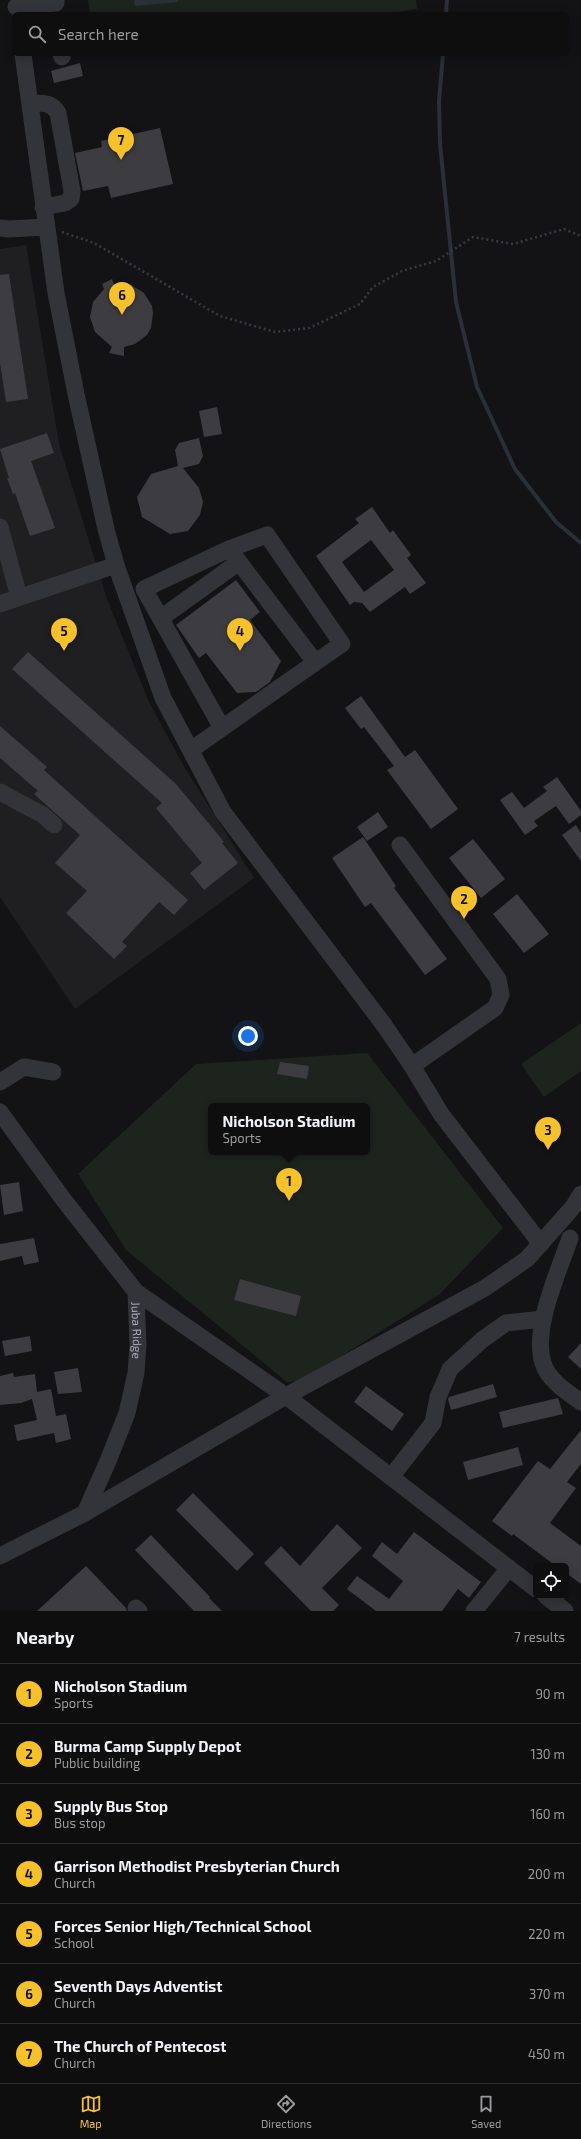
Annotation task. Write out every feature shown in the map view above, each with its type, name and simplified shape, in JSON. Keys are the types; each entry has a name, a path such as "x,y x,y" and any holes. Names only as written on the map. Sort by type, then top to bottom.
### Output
{"street":[{"path":"16,7 56,6"},
{"path":"23,56 56,293 76,394 106,529 116,565 163,698 223,812 332,954 412,1066 441,1114 541,1244"},
{"path":"31,103 48,103 54,107 58,113 72,191 71,199 65,203 43,207"},
{"path":"0,228 46,227"},
{"path":"0,527 19,597"},
{"path":"191,750 342,644 267,534 229,549 144,589 222,728"},
{"path":"229,549 315,662"},
{"path":"161,618 239,562"},
{"path":"0,604 116,565"},
{"path":"0,792 43,814 54,826"},
{"path":"400,844 498,979 501,995 495,1008 412,1066"},
{"path":"0,1082 24,1067 53,1072"},
{"name":"Juba Ridge","path":"0,1112 63,1199 136,1292 138,1345 136,1373 127,1413 108,1462 85,1513"},
{"path":"0,1556 85,1513 286,1396 485,1288 527,1259 558,1225 581,1194"},
{"path":"558,1225 576,1243 543,1319 540,1338 543,1363 554,1381 581,1402"},
{"path":"136,1292 286,1396 533,1586"},
{"path":"391,1477 433,1423 438,1397 450,1369 482,1340 506,1323 543,1319"},
{"path":"474,1611 509,1568"},
{"path":"550,1599 565,1611"}],"path":[{"path":"46,227 94,244 220,316 275,332 309,328 360,304 373,287 402,271 436,261 473,237 513,244 564,229 581,236"}],"shaded area":[{"path":"88,0 416,0 417,9 398,12 90,12"},
{"path":"134,0 178,0 178,2 135,6"},
{"path":"26,245 59,444 107,599 149,702 185,768 254,878 75,1009 0,897 0,249"},
{"path":"581,1023 581,1071 544,1097 521,1064"},
{"path":"367,1053 503,1228 440,1294 302,1381 287,1382 126,1250 78,1174 196,1064"}],"building":[{"path":"80,63 83,76 54,83 51,71"},
{"path":"160,128 173,184 111,198 108,186 83,191 75,153 102,147 101,141"},
{"path":"9,274 28,399 6,402 0,363 0,275"},
{"path":"112,279 114,284 131,285 144,293 152,306 153,313 151,328 147,335 135,344 124,347 124,356 109,353 112,347 95,332 90,317 93,302 104,289 102,284"},
{"path":"217,407 222,434 204,437 199,411"},
{"path":"47,433 54,453 31,461 55,528 30,536 15,493 13,494 7,478 9,478 0,449"},
{"path":"199,438 203,456 199,464 183,468 199,488 203,502 200,515 188,531 170,534 142,517 137,497 151,474 178,466 175,450 179,443"},
{"path":"372,507 390,533 393,530 411,555 407,558 426,583 410,594 405,587 370,612 362,603 354,602 350,605 316,556 359,523 355,519","holes":["371,540 394,570 364,592 342,562"]},
{"path":"236,580 260,612 250,620 281,661 270,682 256,692 237,693 206,653 199,658 176,625"},
{"path":"28,652 176,784 224,842 222,843 238,863 204,890 190,873 202,863 156,808 162,803 12,669"},
{"path":"361,696 405,757 415,750 458,809 431,829 387,770 394,766 364,727 361,729 345,708"},
{"path":"0,726 47,767 44,770 188,900 174,915 159,902 122,942 127,946 114,959 66,913 87,891 55,863 80,835 34,794 38,791 0,758"},
{"path":"557,777 581,811 581,815 569,824 556,806 534,821 538,826 525,835 500,800 512,792 524,808 547,791 543,787"},
{"path":"378,812 388,827 367,841 357,827"},
{"path":"576,825 581,833 581,861 562,835"},
{"path":"363,837 396,886 394,888 447,959 425,975 371,903 365,907 332,858"},
{"path":"473,839 505,879 481,898 449,858"},
{"path":"517,894 549,934 524,953 493,914"},
{"path":"280,1062 309,1066 307,1079 277,1074"},
{"path":"19,1182 23,1211 4,1215 0,1185"},
{"path":"34,1238 39,1262 24,1265 22,1256 0,1261 0,1244"},
{"path":"240,1279 301,1296 296,1316 234,1300"},
{"path":"30,1336 32,1351 5,1356 2,1341"},
{"path":"581,1343 581,1369 568,1357"},
{"path":"78,1368 82,1392 58,1394 54,1372"},
{"path":"13,1373 14,1377 35,1374 37,1392 51,1389 56,1416 66,1414 71,1439 56,1443 54,1433 17,1441 14,1425 37,1420 32,1399 21,1403 0,1405 0,1376"},
{"path":"493,1384 497,1397 451,1410 448,1399 449,1397"},
{"path":"366,1386 404,1414 392,1431 354,1402"},
{"path":"558,1398 563,1414 503,1428 499,1412"},
{"path":"581,1430 581,1464 567,1482 576,1488 550,1523 581,1546 581,1584 569,1575 569,1563 552,1563 513,1534 512,1536 492,1521 538,1461 550,1469"},
{"path":"518,1447 523,1465 468,1480 463,1462"},
{"path":"193,1493 254,1554 237,1571 176,1510"},
{"path":"337,1524 362,1548 322,1588 339,1605 333,1611 311,1611 264,1563 281,1546 300,1566"},
{"path":"414,1532 481,1582 469,1598 458,1589 442,1611 376,1611 347,1589 357,1576 389,1599 403,1581 372,1556 382,1542 397,1554"},
{"path":"151,1535 222,1611 194,1611 135,1550"},
{"path":"86,1566 126,1608 127,1611 37,1611"}],"waterway":[{"path":"446,12 447,0"},
{"path":"443,56 439,101 440,144 456,302 477,387 515,469 556,522 581,543"}],"place":[{"name":"The Church of Pentecost","path":"121,160"},
{"name":"Seventh Days Adventist","path":"122,315"},
{"name":"Forces Senior High/Technical School","path":"64,651"},
{"name":"Garrison Methodist Presbyterian Church","path":"240,651"},
{"name":"Burma Camp Supply Depot","path":"464,919"},
{"name":"Supply Bus Stop","path":"548,1150"},
{"name":"Nicholson Stadium","path":"289,1201"}]}
